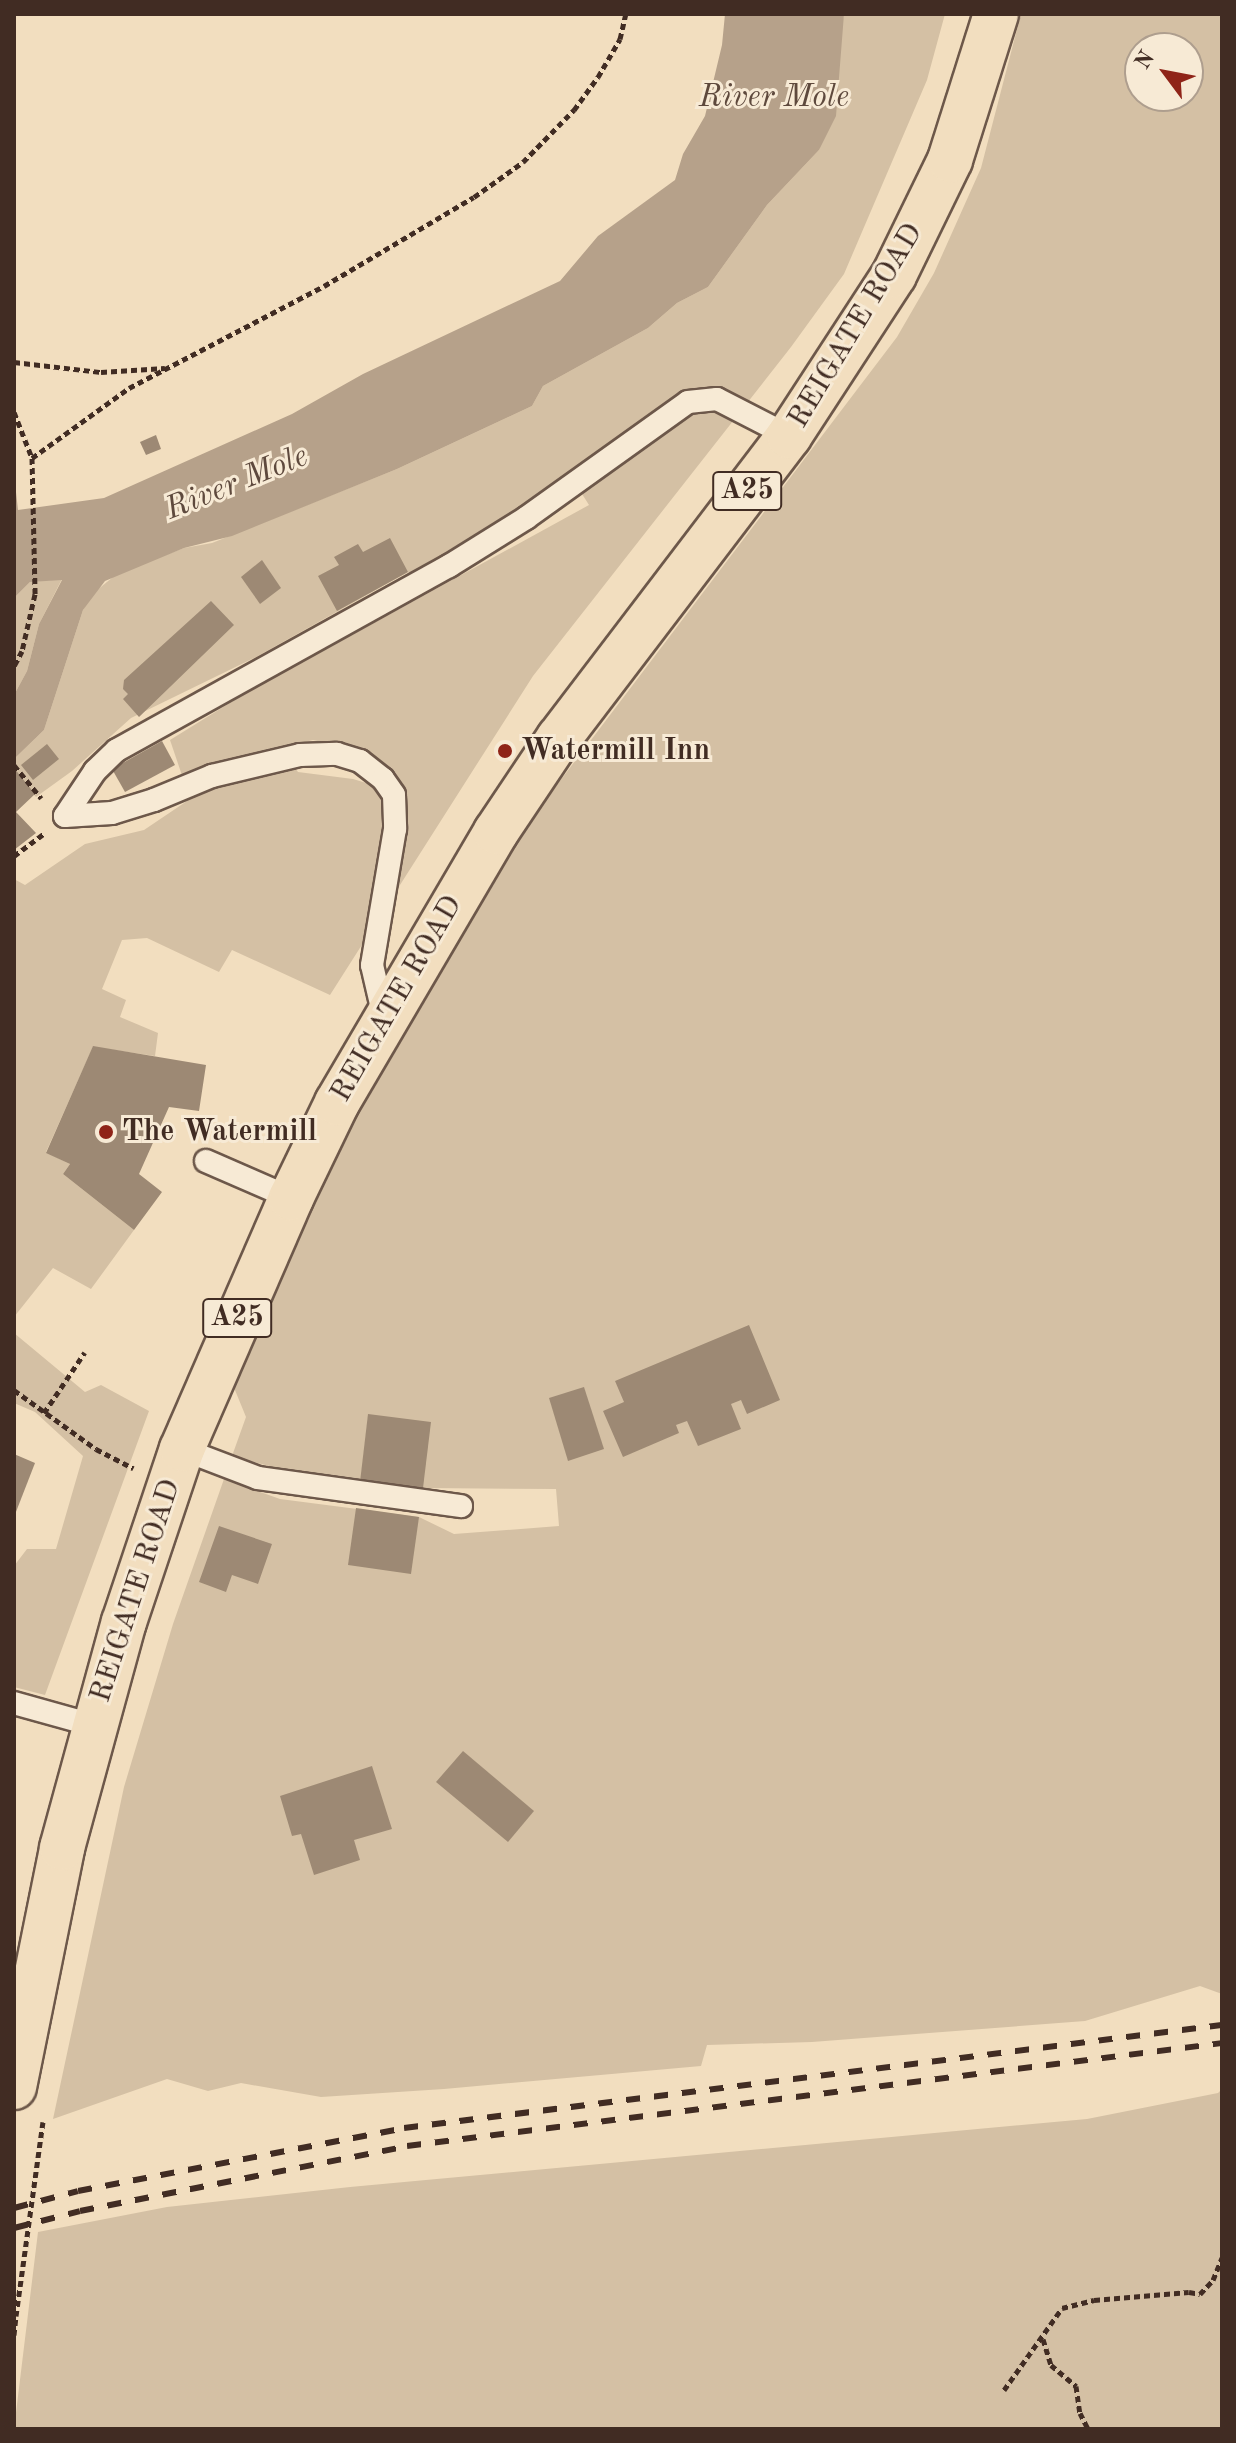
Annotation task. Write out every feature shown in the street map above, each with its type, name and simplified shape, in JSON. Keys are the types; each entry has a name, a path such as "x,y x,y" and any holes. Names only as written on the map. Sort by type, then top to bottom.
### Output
{"main road":[{"name":"REIGATE ROAD","path":"14,2087 62,1848 93,1725 176,1466 291,1198 337,1103 384,1019 496,832 559,738 789,436 894,275 950,160 996,14"}],"lane":[{"path":"65,816 95,771 117,750 449,566 526,518 688,402 717,399 789,436"},
{"path":"65,816 112,813 212,776 300,755 337,754 360,761 383,779 394,795 395,829 372,965 384,1019"},
{"path":"206,1161 291,1198"},
{"path":"176,1466 461,1506"},
{"path":"14,1703 93,1725"}],"path":[{"path":"32,458 129,388 324,286 474,197 523,162 574,110 598,77 620,39 626,14"},
{"path":"14,362 101,372 170,367"},
{"path":"14,412 32,458 35,594 22,651 14,666"},
{"path":"15,765 50,809 65,816"},
{"path":"44,1413 85,1352"},
{"path":"14,1390 96,1449 135,1469 176,1466"},
{"path":"14,2335 43,2122"},
{"path":"1004,2390 1062,2308 1094,2300 1189,2292 1200,2294 1213,2280 1222,2258"},
{"path":"1043,2339 1051,2365 1076,2386 1080,2413 1088,2429"}],"shaded area":[{"path":"844,14 945,14 927,80 844,274 791,347 533,676 330,995 232,950 219,972 147,938 122,940 102,989 126,1000 120,1017 158,1033 155,1056 93,1047 46,1152 70,1164 63,1174 134,1230 91,1289 53,1268 14,1317 14,879 25,885 85,844 144,830 190,799 170,740 241,696 589,505 572,478 414,574 408,572 256,657 131,718 72,771 36,797 14,772 14,759 44,730 83,610 91,595 118,573 184,548 212,543 397,469 532,406 543,386 648,328 677,303 708,287 767,205 819,150","holes":["313,740 363,751 386,789 353,779 298,772 280,748"]},
{"path":"1021,14 1222,14 1222,1994 1200,1986 1085,2021 812,2042 707,2045 701,2066 444,2089 321,2097 241,2083 208,2091 167,2079 53,2119 124,1787 173,1624 224,1479 280,1499 419,1517 454,1534 559,1526 556,1489 423,1488 284,1470 232,1456 246,1417 228,1373 355,1109 528,823 897,337 934,273 981,168"},
{"path":"62,579 39,624 27,671 14,695 14,598 30,582"},
{"path":"14,1333 85,1392 101,1385 149,1411 45,1695 14,1687 14,1566 27,1549 56,1549 83,1456 35,1412 14,1403"},
{"path":"1222,2089 1222,2429 14,2429 38,2232 167,2207 350,2187 1087,2119 1218,2093"}],"water":[{"name":"River Mole","path":"725,14 844,14 836,116 819,150 767,205 708,287 677,303 648,328 543,386 532,406 397,469 232,536 184,548 105,581 83,610 44,730 14,759 14,695 27,671 39,624 62,580 30,582 14,598 14,474 18,510 104,498 292,414 363,374 560,281 598,236 675,180 683,154 705,116 722,45"}],"building":[{"path":"156,435 161,449 146,455 140,442"},
{"path":"390,538 408,572 337,611 318,576 339,565 334,557 358,544 363,552"},
{"path":"262,560 281,588 260,604 241,577"},
{"path":"211,601 234,625 139,717 123,699 128,694 123,689 124,680"},
{"path":"162,741 175,765 125,792 112,769"},
{"path":"47,744 59,759 33,780 21,765"},
{"path":"14,768 35,794 16,812 36,833 14,850"},
{"name":"The Watermill","path":"93,1046 206,1065 199,1111 169,1107 139,1174 162,1192 134,1230 63,1174 70,1164 46,1153"},
{"path":"749,1325 780,1400 747,1414 741,1400 731,1404 741,1429 698,1446 687,1421 676,1425 679,1433 623,1457 603,1411 624,1402 615,1381"},
{"path":"584,1387 604,1449 568,1461 549,1398"},
{"path":"368,1414 431,1422 423,1488 360,1482"},
{"path":"14,1454 35,1463 14,1517"},
{"path":"356,1508 419,1517 411,1574 348,1565"},
{"path":"219,1526 272,1544 258,1584 232,1575 226,1592 199,1582"},
{"path":"463,1751 534,1811 508,1842 436,1782"},
{"path":"372,1766 392,1829 354,1840 360,1860 314,1875 301,1834 292,1836 280,1796"}],"railway":[{"path":"14,2208 78,2191 404,2128 1222,2025"},
{"path":"14,2228 80,2211 407,2146 1222,2043"}],"place":[{"name":"Watermill Inn","path":"505,751"},
{"name":"The Watermill","path":"106,1132"}]}
